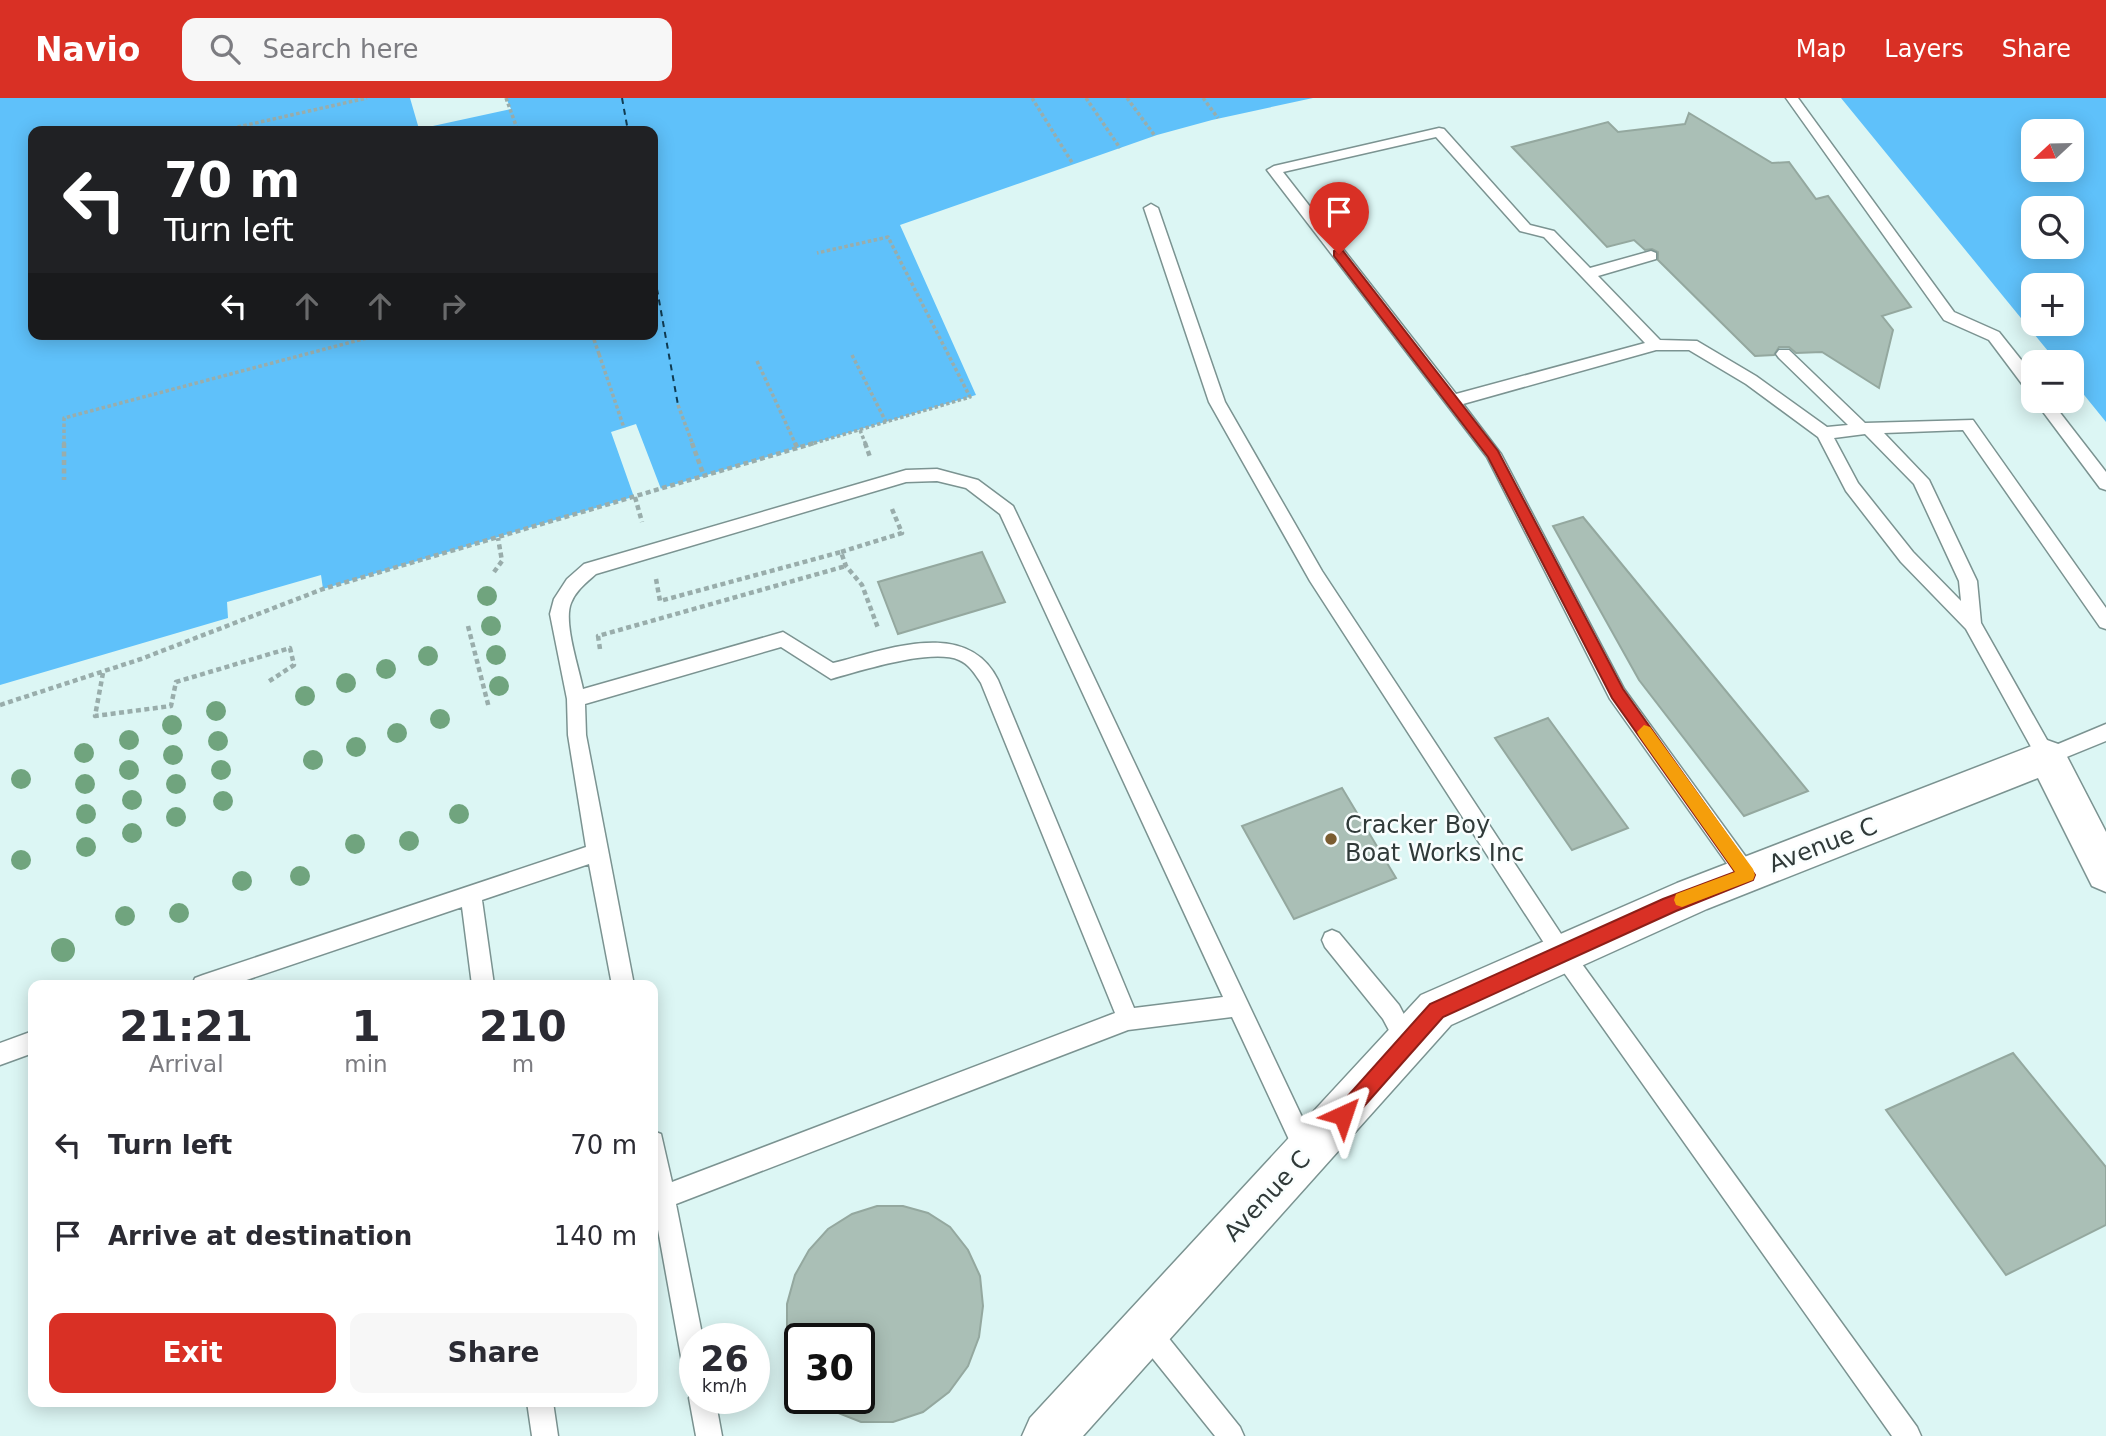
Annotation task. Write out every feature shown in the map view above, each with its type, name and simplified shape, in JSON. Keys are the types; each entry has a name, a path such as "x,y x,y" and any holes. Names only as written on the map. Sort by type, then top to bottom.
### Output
{"street":[{"name":"Avenue C","path":"1048,1436 1436,1010 1670,905 2047,757"},
{"path":"2047,757 2106,873"}],"lane":[{"path":"1792,98 1949,316 1994,336 2021,371"},
{"path":"1656,345 1549,234 1525,228 1439,132 1274,170 1493,454 1617,694 1747,875"},
{"path":"1151,208 1217,402 1316,576 1562,953 1908,1436"},
{"path":"1587,274 1651,256"},
{"path":"1452,401 1656,345 1692,345 1751,380 1824,433 1860,497 1907,557 1972,624 2047,757 2106,732"},
{"path":"1784,354 1921,480 1968,581 1972,624"},
{"path":"2052,413 2106,484"},
{"path":"1824,433 1865,428 1967,424 2106,622"},
{"path":"622,980 597,852 578,734 576,699 559,614 563,599 573,584 590,569 906,476 951,476 982,487 1007,510 1307,1153"},
{"path":"576,699 783,639 831,671 930,649 961,652 978,663 989,680 1128,1019"},
{"path":"218,980 597,852"},
{"path":"471,894 482,980"},
{"path":"1332,940 1391,1012 1408,1042"},
{"path":"663,1197 1128,1019 1238,1006"},
{"path":"0,1054 28,1044"},
{"path":"658,1170 687,1323"},
{"path":"1146,1329 1231,1436"},
{"path":"541,1407 545,1436"},
{"path":"705,1414 709,1436"}],"path":[{"path":"242,126 367,98"},
{"path":"506,98 516,126"},
{"path":"1032,98 1073,164"},
{"path":"1086,98 1120,148"},
{"path":"1127,98 1155,136"},
{"path":"1203,98 1219,118"},
{"path":"0,705 235,625 323,589 970,397 888,237 817,253"},
{"path":"64,480 64,418 359,340"},
{"path":"594,340 624,428"},
{"path":"599,355 614,395"},
{"path":"852,355 886,422"},
{"path":"757,361 797,447"},
{"path":"678,405 704,476"},
{"path":"860,430 872,461"},
{"path":"634,497 644,527"},
{"path":"654,571 660,601 902,533 887,498"},
{"path":"494,572 502,561 498,538"},
{"path":"841,552 846,566 862,585 889,658"},
{"path":"601,657 598,636 846,566"},
{"path":"468,626 489,708"},
{"path":"103,672 95,716 171,706 176,682 289,648 294,666 268,682"}],"water":[{"path":"0,98 1313,98 1157,135 900,225 976,395 323,589 321,575 227,602 228,618 0,685"},
{"path":"1841,98 2106,98 2106,422 2084,395 2084,350 2047,350 2036,336 2084,336 2084,273 2021,273 2021,318"}],"pier":[{"path":"410,98 506,98 511,109 433,126 418,126"},
{"path":"636,424 661,489 634,497 611,432"}],"building":[{"path":"1689,113 1772,163 1789,162 1816,199 1828,196 1911,307 1882,316 1893,330 1879,388 1822,352 1796,353 1789,347 1779,347 1774,355 1755,356 1658,260 1658,252 1645,250 1634,240 1607,247 1512,147 1608,122 1618,132 1685,124"},
{"path":"1583,517 1808,791 1744,816 1639,680 1553,526"},
{"path":"982,552 1005,602 898,634 878,582"},
{"path":"1548,718 1628,828 1572,850 1495,738"},
{"path":"1342,788 1396,878 1294,919 1242,826"},
{"path":"2013,1053 2106,1167 2106,1225 2006,1275 1886,1110"},
{"path":"877,1206 903,1206 928,1213 950,1227 968,1250 980,1276 983,1306 979,1337 968,1366 949,1392 923,1412 893,1422 861,1422 841,1414 875,1414 875,1323 787,1323 787,1304 795,1275 809,1250 828,1229 852,1214"}],"ferry route":[{"path":"622,98 627,126"},
{"path":"658,295 678,405"}],"slow traffic":[{"path":"1644,732 1747,875 1682,900"}],"place":[{"name":"Cracker Boy Boat Works Inc","path":"1331,839"}],"route":[{"path":"1339,254 1493,454 1617,694 1747,875 1692,895 1436,1010 1343,1115"}]}
